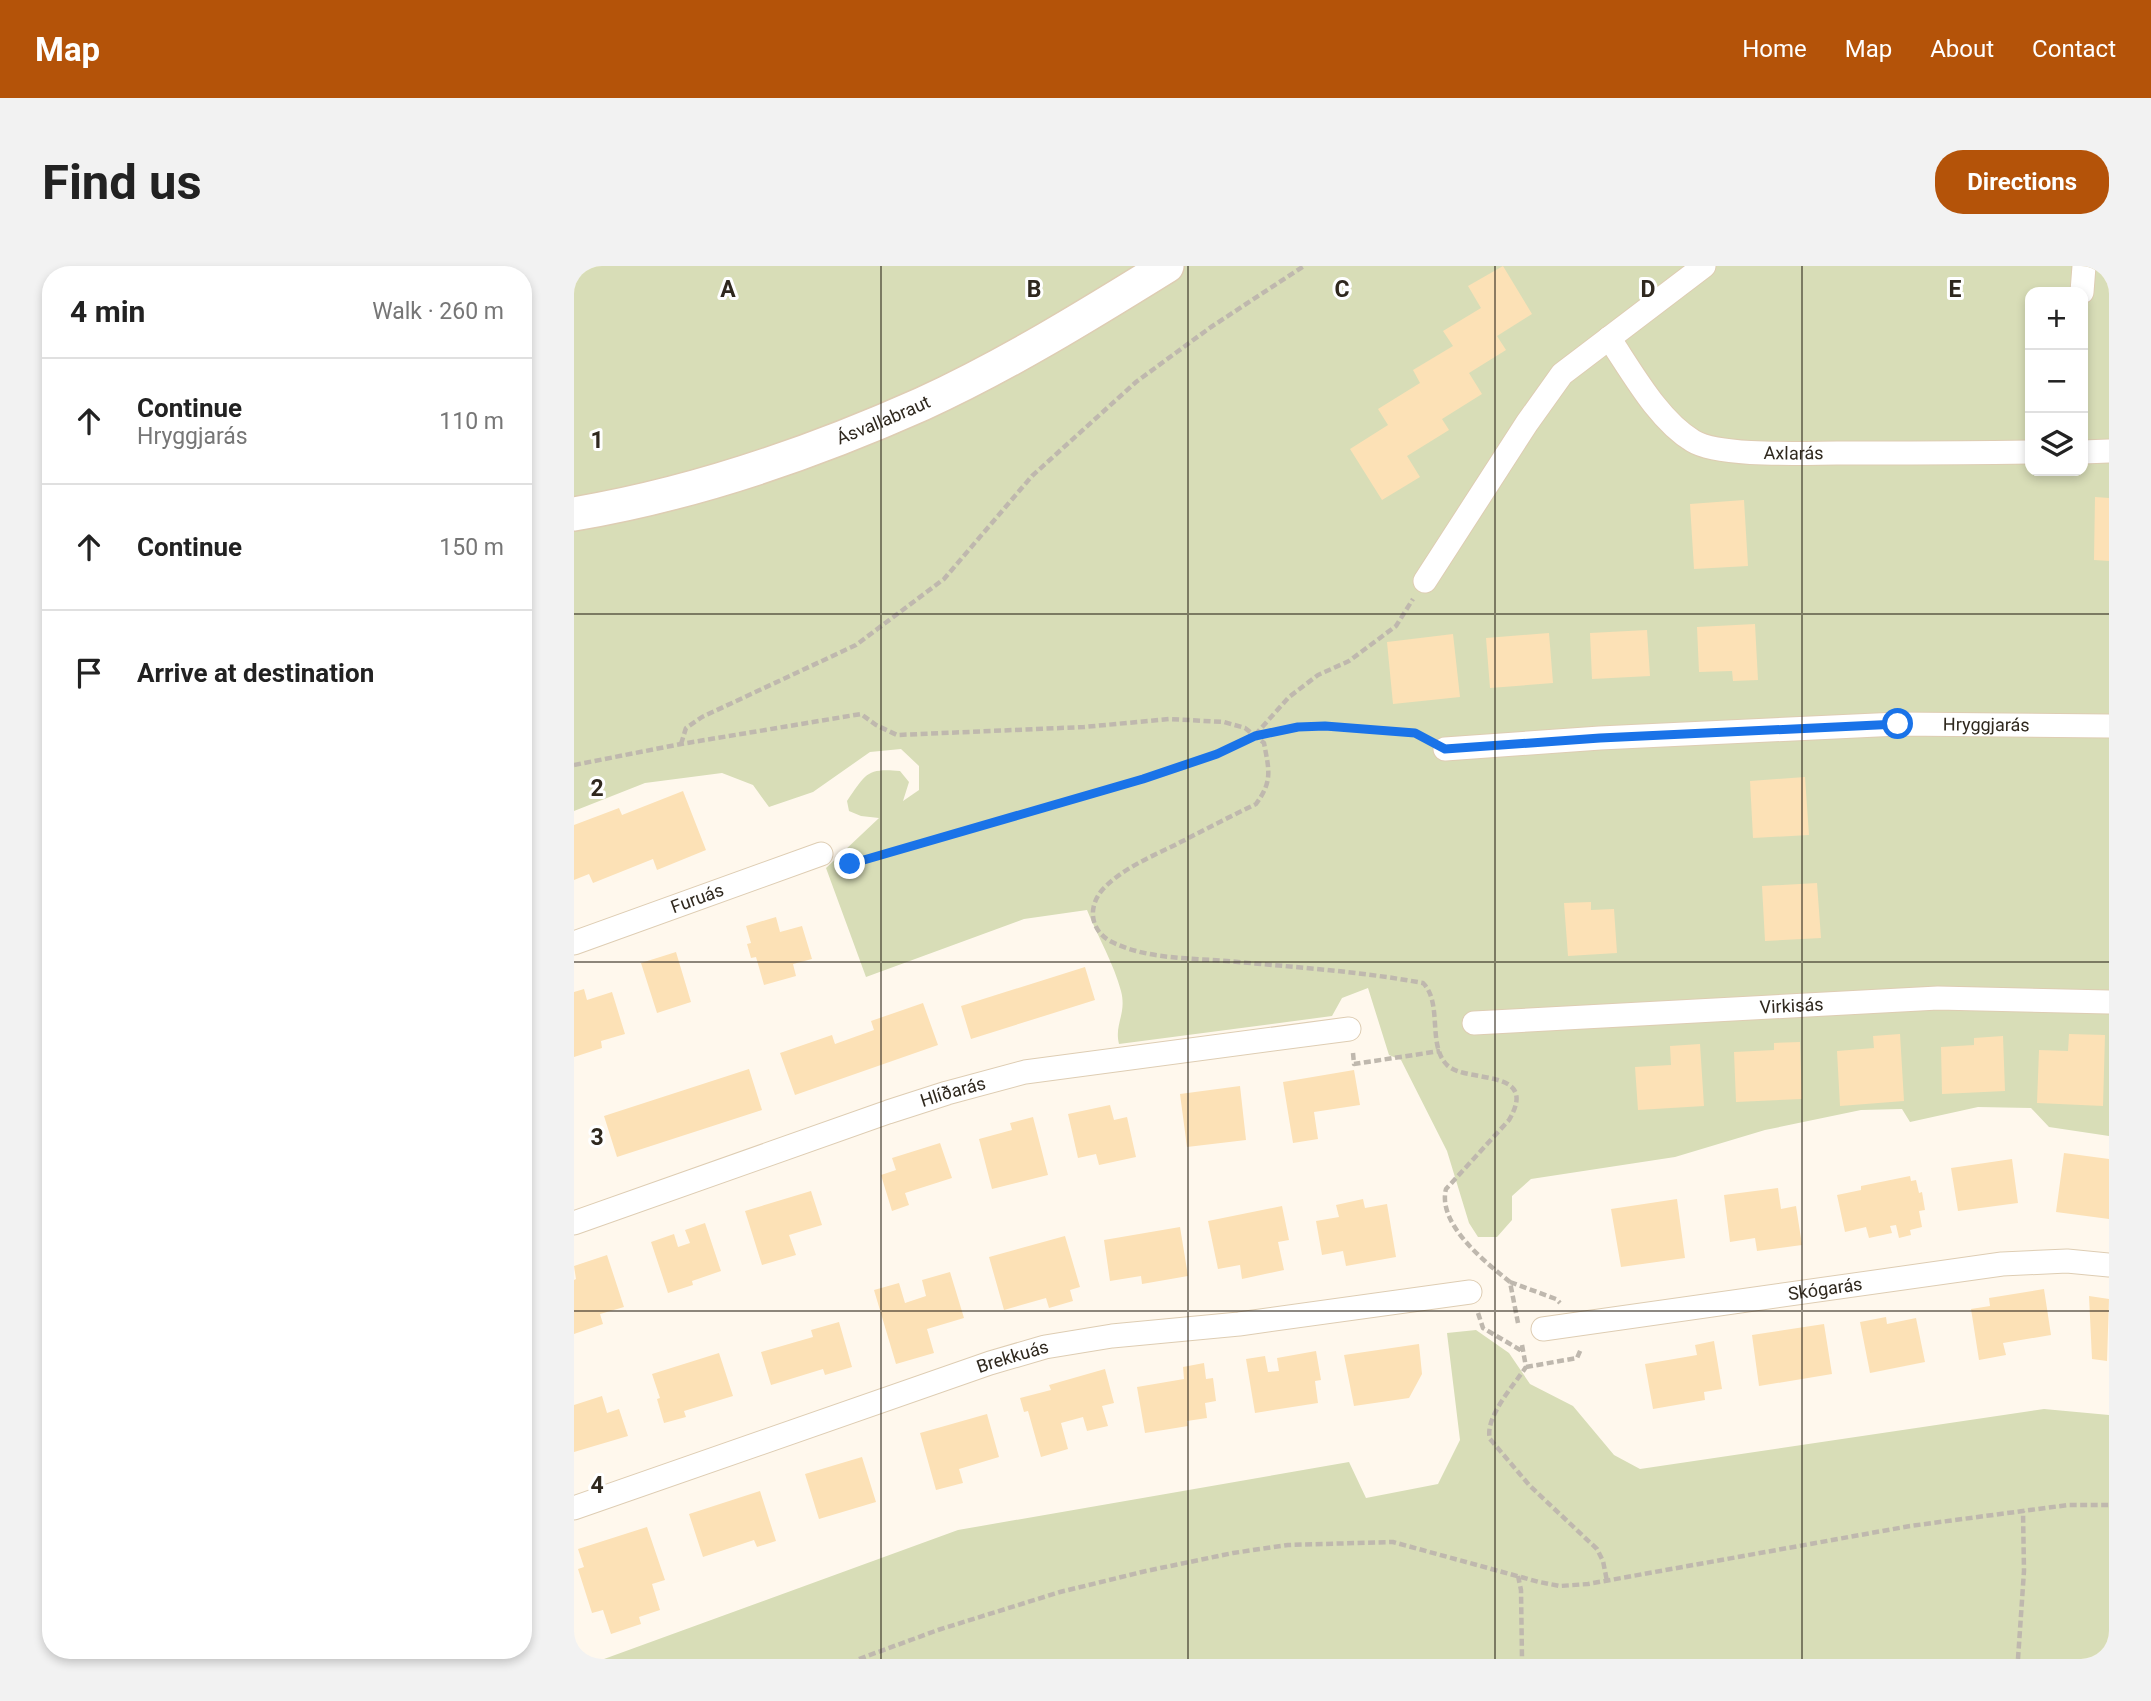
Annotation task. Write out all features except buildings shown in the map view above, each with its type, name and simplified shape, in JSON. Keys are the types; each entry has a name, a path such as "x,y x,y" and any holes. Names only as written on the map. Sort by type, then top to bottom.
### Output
{"main road":[{"name":"Ásvallabraut","path":"574,514 758,468 922,403 1059,332 1167,266"}],"street":[{"path":"1425,581 1527,423 1562,374 1704,266"},
{"path":"2082,287 2084,266"},
{"name":"Axlarás","path":"1609,338 1645,392 1676,428 1696,443 1721,449 1768,453 2025,452"},
{"path":"2088,452 2109,451"},
{"name":"Hryggjarás","path":"1445,749 1600,738 1898,724 2109,726"},
{"name":"Furuás","path":"574,943 821,854"},
{"name":"Virkisás","path":"1474,1023 1938,998 2109,1002"},
{"name":"Hlíðarás","path":"574,1223 888,1112 1025,1072 1349,1029"},
{"name":"Skógarás","path":"1543,1329 2003,1264 2067,1261 2109,1265"},
{"name":"Brekkuás","path":"574,1508 990,1363 1045,1347 1112,1336 1239,1324 1470,1292"}],"path":[{"path":"681,744 686,728 702,717 856,645 944,579 1032,476 1136,382 1211,327 1304,266"},
{"path":"1255,736 1289,696 1318,675 1349,662 1396,626 1425,581"},
{"path":"574,765 861,714 897,735 1084,727 1169,719 1224,722 1245,728 1264,744 1268,768 1266,790 1256,804 1133,866 1104,888 1094,901 1091,911 1094,923 1101,935 1112,942 1147,954 1329,970 1423,983 1431,995 1440,1051 1445,1063 1452,1069 1505,1082 1516,1093 1516,1107 1509,1120 1446,1189 1444,1197 1447,1212 1462,1237 1484,1261 1510,1282 1556,1299 1568,1311 1570,1325"},
{"path":"821,854 850,864 1143,779 1217,754 1255,736 1298,727 1325,726 1415,733 1445,749"},
{"path":"1349,1029 1354,1063 1440,1051"},
{"path":"1510,1282 1519,1328"},
{"path":"1470,1292 1483,1328 1523,1351"},
{"path":"1521,1340 1526,1367 1492,1419 1488,1430 1490,1440 1531,1486 1597,1549 1607,1581"},
{"path":"859,1659 938,1630 1060,1592 1146,1570 1288,1545 1393,1542 1560,1586 1607,1581 1910,1526 2068,1505 2109,1506"},
{"path":"2018,1659 2024,1571 2023,1511"},
{"path":"1518,1576 1521,1590 1522,1659"}],"green space":[{"path":"574,266 2109,266 2109,1136 2049,1127 2031,1108 1978,1107 1910,1122 1902,1109 1861,1110 1765,1130 1675,1157 1531,1179 1512,1196 1512,1220 1497,1237 1478,1237 1469,1223 1447,1151 1401,1060 1389,1055 1368,988 1342,998 1332,1016 1119,1044 1118,1031 1123,1006 1121,991 1087,910 1024,919 866,977 826,868 879,818 861,816 849,811 847,801 863,779 873,772 900,771 909,782 903,801 919,790 919,766 901,749 870,752 813,792 769,807 753,785 722,773 645,783 574,811"},
{"path":"1476,1330 1509,1353 1530,1384 1573,1406 1614,1455 1640,1469 2044,1409 2109,1415 2109,1659 604,1659 958,1530 1349,1462 1366,1498 1438,1484 1460,1440 1447,1333"}],"route":[{"path":"850,864 1143,779 1217,754 1255,736 1298,727 1325,726 1415,733 1445,749 1600,738 1898,724"}]}
